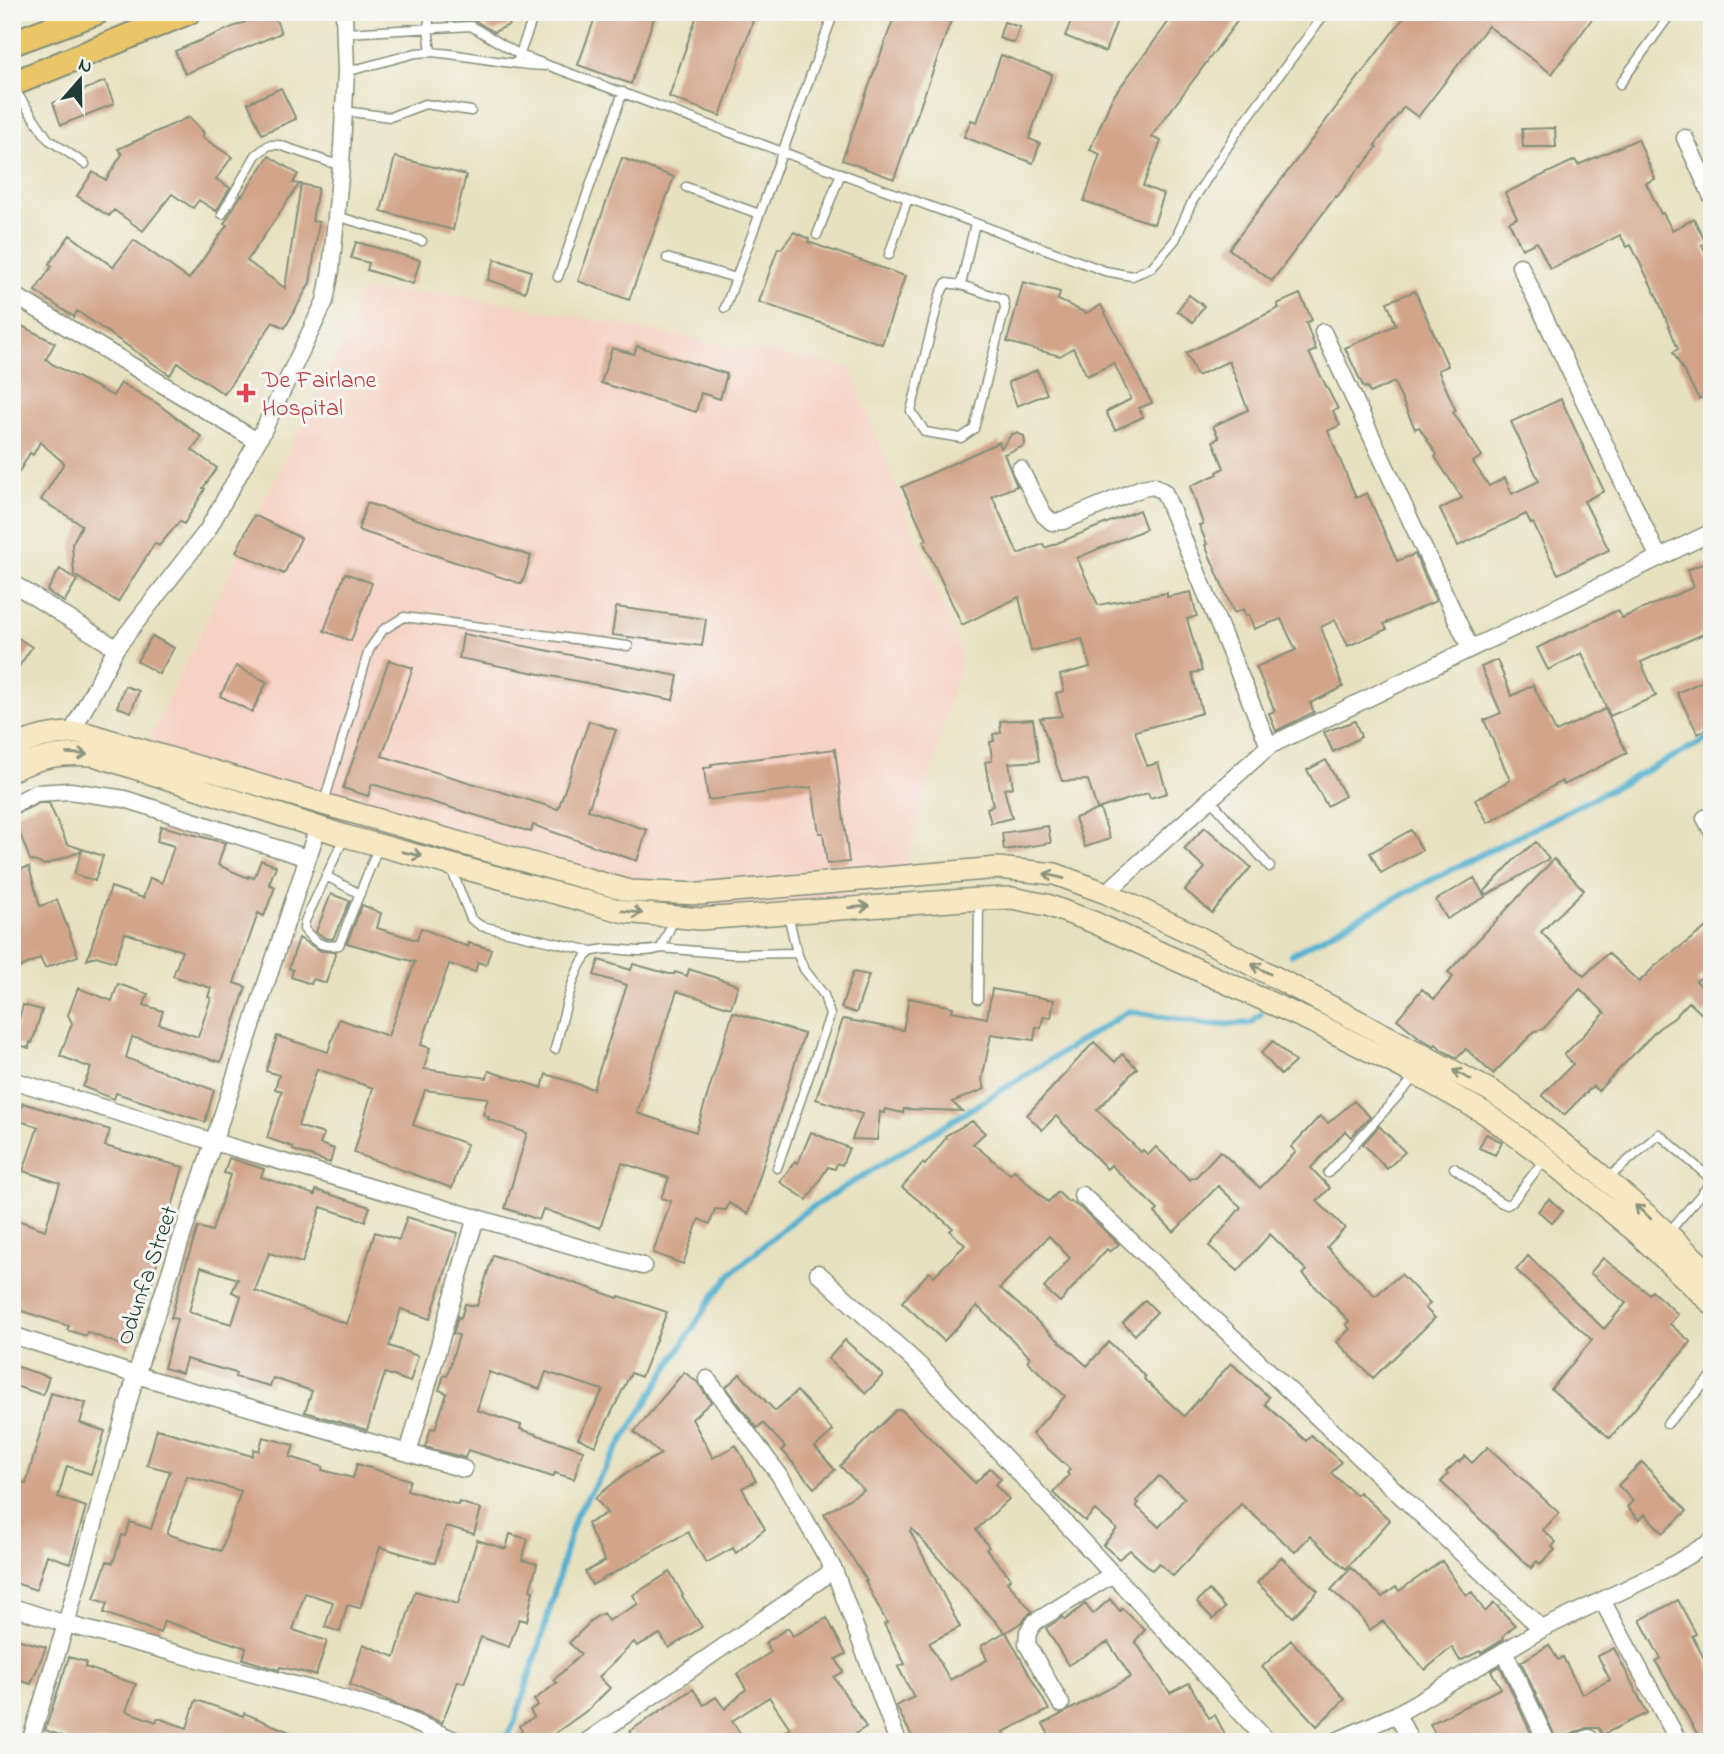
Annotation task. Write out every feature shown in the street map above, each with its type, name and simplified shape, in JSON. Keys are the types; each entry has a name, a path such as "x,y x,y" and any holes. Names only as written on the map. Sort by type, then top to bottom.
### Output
{"main road":[{"path":"12,43 97,12"},
{"path":"12,85 188,12"},
{"path":"12,748 33,740 72,732 89,734 630,891 700,894 998,868 1055,874 1106,893 1195,935 1493,1092 1606,1180 1712,1275"},
{"path":"12,770 46,756 68,753 94,755 345,836 625,912 700,919 979,899 1012,898 1047,905 1093,922 1319,1026 1485,1113 1546,1158 1636,1232 1712,1304"}],"street":[{"path":"72,732 116,648 207,531 261,435 324,301 331,270 341,166 346,72 344,12"},
{"path":"1685,138 1712,197"},
{"path":"1520,266 1659,558"},
{"path":"12,294 257,441 261,435"},
{"path":"1322,332 1470,648"},
{"path":"1020,469 1044,514 1052,522 1063,521 1142,488 1154,486 1164,492 1269,747"},
{"path":"1106,893 1269,747 1659,558 1708,539"},
{"path":"12,583 116,648"},
{"path":"12,805 36,793 70,791 125,799 307,858"},
{"name":"Odunfa Street","path":"30,1742 136,1376 318,827"},
{"path":"12,1080 214,1142 643,1266"},
{"path":"1082,1195 1542,1629"},
{"path":"408,1453 476,1217"},
{"path":"818,1273 919,1365 1268,1742"},
{"path":"12,1335 136,1376 464,1469"},
{"path":"707,1379 780,1476 834,1570 898,1742"},
{"path":"1334,1742 1397,1714 1542,1629 1661,1572 1712,1541"},
{"path":"586,1742 834,1570"},
{"path":"1061,1704 1027,1644 1028,1632 1035,1622 1112,1574"},
{"path":"1603,1602 1679,1742"},
{"path":"12,1607 66,1625 325,1693 399,1716 459,1741"},
{"path":"1504,1651 1547,1742"},
{"path":"1397,1714 1411,1742"}],"lane":[{"path":"430,12 428,28 431,52"},
{"path":"516,66 535,12"},
{"path":"725,308 834,12"},
{"path":"346,33 471,26 520,55 1105,271 1132,276 1151,268 1175,240 1192,202 1237,132 1326,12"},
{"path":"1620,84 1672,12"},
{"path":"346,72 416,53 431,52 516,66 555,67"},
{"path":"12,85 48,139 85,164"},
{"path":"558,277 623,92"},
{"path":"344,111 390,117 425,104 471,111"},
{"path":"222,214 256,155 269,145 279,145 341,166"},
{"path":"817,235 841,173"},
{"path":"686,187 759,214"},
{"path":"889,255 908,198"},
{"path":"336,216 422,241"},
{"path":"961,285 975,223"},
{"path":"667,258 736,278"},
{"path":"946,283 961,285 1003,299 1005,308 974,429 961,438 925,432 911,411 940,295 946,283"},
{"path":"323,804 369,650 383,630 404,617 628,646"},
{"path":"1209,798 1270,867"},
{"path":"345,836 304,921 304,929 314,942 339,945 379,846"},
{"path":"449,864 471,919 481,926 592,951 652,951 661,948 732,954 797,953"},
{"path":"326,876 360,894"},
{"path":"978,999 979,899"},
{"path":"777,1168 830,1015 824,995 804,969 797,953 787,911"},
{"path":"661,948 676,916"},
{"path":"555,1049 577,971 583,959 592,951"},
{"path":"1328,1173 1417,1075"},
{"path":"1606,1180 1657,1134 1662,1134 1711,1179 1709,1185 1668,1233"},
{"path":"1454,1168 1507,1205 1513,1202 1546,1158"},
{"path":"1667,1424 1712,1376"}],"shaded area":[{"path":"360,292 454,294 850,367 962,657 900,888 708,912 607,895 392,837 141,756 347,331"}],"building":[{"path":"273,12 281,33 185,74 175,51"},
{"path":"441,12 514,12 509,25 494,32 474,20 459,20"},
{"path":"597,12 656,12 631,84 578,65"},
{"path":"698,12 756,12 720,116 669,97"},
{"path":"896,12 954,12 894,179 842,160"},
{"path":"1075,12 1120,12 1105,52 1065,36"},
{"path":"1176,12 1244,12 1151,137 1161,141 1143,186 1164,194 1154,224 1084,201 1100,154 1090,150 1112,98"},
{"path":"1408,12 1597,12 1552,74 1488,26 1418,117 1404,107 1362,167 1336,196 1272,281 1229,249"},
{"path":"1004,22 1020,27 1014,43 999,38"},
{"path":"1001,55 1052,74 1029,139 1040,143 1033,163 964,137 971,120 977,122"},
{"path":"105,81 114,104 61,125 53,103"},
{"path":"281,88 296,119 262,134 248,103"},
{"path":"189,117 204,133 202,137 232,157 216,179 230,188 216,211 199,200 193,208 172,194 143,231 114,210 109,216 77,196 93,172 106,180 122,154 118,149"},
{"path":"1555,128 1556,147 1523,147 1522,129"},
{"path":"1638,139 1655,179 1646,183 1661,214 1663,213 1672,230 1694,219 1706,243 1702,245 1712,264 1712,392 1699,399 1673,352 1678,349 1657,297 1631,245 1627,247 1620,235 1550,269 1537,242 1522,249 1509,222 1517,218 1505,193 1575,160 1578,165"},
{"path":"269,156 298,174 293,183 299,184 247,261 285,288 301,184 318,188 312,221 319,222 310,283 285,328 273,322 224,394 178,363 170,375 77,311 74,317 35,291 52,266 49,264 70,235 113,267 134,240 189,279 227,225 224,224 241,195"},
{"path":"395,157 466,175 453,230 381,211"},
{"path":"622,158 674,177 629,300 578,281"},
{"path":"794,232 809,239 808,242 905,276 882,344 759,302 778,248 781,249"},
{"path":"356,242 420,260 413,284 367,270 369,263 351,258"},
{"path":"495,259 531,271 525,292 488,280"},
{"path":"1023,282 1060,292 1058,300 1086,313 1101,305 1152,403 1139,408 1143,417 1115,430 1106,412 1131,399 1114,363 1087,376 1073,348 1060,356 1007,342"},
{"path":"1415,291 1448,366 1438,370 1456,411 1453,412 1482,456 1473,462 1489,486 1505,478 1512,494 1539,481 1511,422 1561,399 1604,491 1584,501 1609,550 1558,574 1526,514 1458,546 1440,509 1462,498 1419,427 1415,429 1394,382 1370,393 1367,387 1364,388 1345,348 1396,325 1387,302"},
{"path":"1300,294 1312,320 1306,323 1316,350 1309,353 1338,409 1333,411 1340,425 1328,431 1356,498 1367,493 1397,561 1415,554 1436,601 1384,624 1387,629 1348,646 1335,620 1321,627 1343,687 1310,703 1314,712 1276,731 1269,713 1275,711 1256,667 1296,650 1281,619 1254,629 1249,615 1246,616 1243,609 1234,613 1205,545 1207,544 1199,525 1203,524 1190,486 1218,474 1217,472 1224,468 1213,441 1219,438 1213,426 1248,410 1229,361 1197,376 1186,353 1279,308 1277,304"},
{"path":"1189,295 1204,306 1193,322 1177,311"},
{"path":"12,321 55,343 46,359 52,364 113,396 121,383 158,404 202,437 192,450 217,468 184,524 180,521 159,546 155,543 118,602 74,575 72,544 82,525 41,500 64,463 40,442 33,455 30,453 12,484"},
{"path":"637,346 727,374 720,399 701,393 696,412 601,383 612,348 634,354"},
{"path":"1037,370 1047,394 1017,406 1008,382"},
{"path":"1012,434 1024,436 1025,444 1004,454 1017,486 992,496 1018,554 1043,544 1045,548 1139,510 1146,529 1077,558 1098,605 1167,593 1167,597 1191,592 1197,616 1187,619 1202,671 1192,673 1202,713 1135,731 1147,766 1158,763 1167,793 1150,798 1148,793 1097,809 1088,780 1062,781 1040,718 1062,716 1056,693 1064,691 1060,675 1090,667 1082,639 1031,651 1019,597 962,625 923,541 927,540 902,487 999,442 1001,448"},
{"path":"367,503 531,556 522,584 358,530"},
{"path":"254,515 301,538 284,574 236,552"},
{"path":"1706,562 1712,575 1712,630 1641,662 1656,696 1610,716 1582,653 1548,670 1537,648 1618,610 1622,618 1694,587 1687,570"},
{"path":"60,569 77,580 64,602 47,591"},
{"path":"345,573 372,583 351,641 324,631"},
{"path":"616,607 706,619 702,646 612,635"},
{"path":"12,634 32,647 12,677"},
{"path":"463,634 678,676 673,700 459,658"},
{"path":"152,636 174,648 159,674 137,661"},
{"path":"389,660 413,668 382,756 558,809 589,721 616,730 588,810 647,830 637,861 533,825 531,832 372,784 368,796 343,788"},
{"path":"1497,660 1512,696 1533,685 1556,732 1605,709 1627,753 1564,785 1562,781 1488,823 1475,800 1510,780 1484,720 1501,713 1481,667"},
{"path":"236,666 267,682 252,712 220,696"},
{"path":"1712,677 1712,727 1698,734 1677,693"},
{"path":"125,686 139,691 131,712 117,707"},
{"path":"1033,719 1039,761 1009,763 1013,787 1004,789 1012,818 991,823 987,808 993,806 985,762 992,761 990,742 994,741 993,734 1001,733 1000,721"},
{"path":"1355,721 1361,737 1333,752 1324,732"},
{"path":"835,749 849,862 827,864 812,787 708,800 704,768 712,767 711,764"},
{"path":"1326,760 1345,796 1327,806 1307,770"},
{"path":"39,803 49,803 67,844 103,856 95,881 74,874 82,851 45,865 30,860 13,815"},
{"path":"1100,809 1110,839 1085,847 1075,818"},
{"path":"161,826 225,843 218,865 248,878 254,878 261,860 276,866 269,884 275,887 264,916 258,913 234,983 246,987 221,1062 132,1037 126,1058 214,1090 205,1122 116,1093 114,1099 83,1087 91,1068 60,1056 72,1023 68,1015 78,988 112,1001 118,984 148,994 144,1005 163,1011 159,1024 198,1037 211,998 208,997 211,988 173,976 182,951 125,933 115,962 96,956 87,960 111,887 143,898 150,878 162,883 174,846 157,841"},
{"path":"1048,826 1051,843 1004,850 1002,833"},
{"path":"1205,827 1251,867 1212,913 1185,890 1205,868 1184,849"},
{"path":"1411,830 1422,850 1381,873 1370,853"},
{"path":"1536,842 1549,859 1487,895 1484,892 1516,858"},
{"path":"1554,859 1584,890 1541,932 1584,976 1608,953 1639,982 1655,966 1712,923 1712,970 1696,981 1712,997 1712,1006 1703,1015 1689,1002 1674,1018 1659,1028 1598,1091 1593,1086 1564,1115 1542,1095 1573,1064 1564,1055 1605,1013 1580,989 1543,1029 1535,1031 1493,1074 1466,1049 1457,1058 1436,1044 1434,1046 1421,1039 1397,1019 1422,989 1434,999 1453,977 1448,972"},
{"path":"29,867 40,906 57,900 78,956 45,968 40,958 12,971 12,871"},
{"path":"1474,878 1485,897 1447,919 1436,900"},
{"path":"331,894 350,901 333,939 325,938 316,932"},
{"path":"362,905 381,913 377,928 417,940 421,928 468,947 469,943 491,949 486,965 478,962 475,972 449,964 421,1045 430,1048 424,1069 487,1078 489,1071 542,1088 546,1074 593,1089 627,985 594,975 599,960 631,970 633,964 687,976 689,969 738,985 731,1008 677,991 637,1113 696,1132 733,1012 804,1034 748,1214 729,1203 726,1210 715,1209 710,1224 699,1219 683,1264 653,1253 671,1201 661,1198 669,1178 622,1163 600,1228 543,1209 539,1220 505,1208 527,1133 488,1119 489,1117 483,1114 488,1098 425,1090 413,1125 467,1144 452,1188 354,1153 373,1088 317,1069 298,1126 324,1134 320,1144 334,1149 330,1163 267,1138 282,1091 275,1089 279,1075 266,1071 277,1036 328,1052 339,1019 388,1036 415,962 347,943"},
{"path":"299,938 321,951 336,952 326,983 313,979 311,984 291,977 293,970 289,968"},
{"path":"853,972 869,975 856,1013 841,1008"},
{"path":"992,989 1054,1000 1051,1018 1043,1017 1041,1028 1036,1027 1034,1040 991,1034 982,1080 985,1089 952,1102 962,1111 904,1109 903,1113 885,1109 884,1113 880,1112 877,1140 852,1139 862,1114 816,1099 843,1019 903,1030 909,998 953,1007 952,1011 987,1018"},
{"path":"23,1005 42,1010 29,1048 12,1043 12,1028 16,1029"},
{"path":"1273,1041 1295,1062 1281,1075 1261,1053"},
{"path":"1094,1042 1115,1062 1122,1054 1137,1068 1097,1110 1141,1152 1143,1150 1148,1155 1156,1147 1190,1180 1220,1151 1260,1188 1296,1152 1291,1147 1320,1116 1328,1123 1354,1101 1370,1117 1351,1137 1345,1131 1311,1168 1330,1188 1317,1201 1345,1228 1327,1247 1375,1296 1401,1274 1430,1304 1425,1308 1435,1318 1373,1378 1337,1342 1350,1329 1346,1325 1349,1321 1303,1274 1307,1271 1270,1234 1238,1271 1209,1246 1241,1207 1218,1186 1174,1232 1155,1213 1158,1210 1111,1165 1107,1169 1056,1116 1042,1130 1027,1115"},
{"path":"23,1103 110,1130 105,1146 183,1167 151,1285 129,1348 87,1332 86,1336 67,1330 69,1326 12,1308 12,1218 45,1230 60,1183 23,1171 38,1127 17,1120"},
{"path":"972,1121 985,1133 973,1144 1010,1174 1014,1170 1048,1202 1058,1192 1068,1202 1083,1210 1119,1244 1110,1252 1107,1249 1060,1302 1044,1288 1070,1258 1049,1236 1000,1288 1087,1366 1109,1342 1184,1416 1231,1363 1269,1397 1265,1404 1306,1441 1311,1435 1341,1462 1331,1473 1356,1495 1359,1492 1390,1520 1346,1569 1310,1536 1295,1552 1241,1504 1173,1576 1159,1563 1152,1570 1130,1550 1119,1559 1103,1545 1117,1529 1095,1510 1085,1521 1053,1493 1069,1475 1067,1473 1070,1469 1032,1434 1065,1396 1027,1361 1030,1357 977,1306 944,1341 902,1302 929,1272 934,1276 965,1245 950,1231 953,1228 902,1187 923,1163 925,1165 945,1136","holes":["1159,1476 1185,1498 1159,1527 1136,1506 1139,1503 1136,1501"]},
{"path":"1379,1126 1405,1152 1387,1169 1363,1144"},
{"path":"811,1132 849,1148 842,1165 837,1163 835,1169 828,1167 807,1200 780,1182 795,1161 798,1163"},
{"path":"1486,1134 1502,1142 1495,1155 1479,1148"},
{"path":"229,1158 264,1169 261,1177 315,1195 316,1190 370,1207 365,1221 321,1207 302,1263 269,1253 255,1291 347,1324 375,1232 399,1240 407,1217 458,1233 430,1319 401,1309 389,1346 418,1356 410,1382 385,1373 367,1430 305,1412 312,1391 273,1378 270,1386 235,1377 236,1373 186,1359 182,1373 164,1368 177,1319 171,1318 185,1267 198,1227 212,1231 230,1175 224,1173","holes":["201,1267 238,1279 232,1292 241,1296 232,1324 189,1312"]},
{"path":"1549,1199 1563,1211 1552,1223 1538,1211"},
{"path":"493,1255 667,1312 641,1377 631,1373 595,1446 578,1438 603,1390 546,1372 540,1389 489,1372 477,1410 521,1425 520,1429 583,1450 574,1479 555,1473 553,1477 468,1450 465,1458 425,1447 431,1428 435,1429 447,1393 439,1390 444,1375 447,1376 459,1335 453,1334 458,1317 461,1318 465,1304 477,1306"},
{"path":"1528,1256 1604,1329 1626,1303 1590,1273 1603,1258 1649,1294 1652,1291 1678,1314 1670,1324 1691,1342 1610,1438 1551,1389 1592,1340 1516,1270"},
{"path":"1145,1300 1157,1312 1135,1335 1123,1323"},
{"path":"845,1340 883,1375 866,1393 828,1359"},
{"path":"12,1365 49,1377 43,1395 12,1385"},
{"path":"684,1372 698,1383 711,1402 692,1419 713,1458 736,1445 756,1481 742,1488 765,1529 736,1553 733,1548 706,1563 688,1532 592,1585 585,1572 605,1561 587,1524 607,1513 595,1498 626,1473 661,1454 634,1432"},
{"path":"740,1374 775,1411 797,1391 833,1431 815,1447 835,1470 814,1488 782,1450 785,1447 763,1423 757,1428 726,1387"},
{"path":"51,1393 86,1403 80,1423 105,1431 91,1474 67,1466 58,1497 86,1507 70,1563 47,1555 36,1590 12,1582 12,1501 22,1482 26,1484"},
{"path":"896,1410 902,1410 975,1483 990,1468 1001,1479 995,1485 1009,1499 976,1530 989,1547 986,1549 1011,1578 1007,1582 1032,1611 1022,1622 1006,1632 1049,1710 1003,1732 1009,1742 915,1742 896,1706 914,1697 898,1667 905,1664 884,1624 887,1623 867,1581 824,1514 864,1490 840,1466","holes":["912,1529 1005,1632 981,1646 987,1660 950,1680 929,1643 960,1627 910,1531"]},
{"path":"157,1429 252,1456 254,1449 259,1451 263,1437 294,1445 290,1457 323,1467 322,1470 353,1478 357,1464 410,1480 407,1490 481,1509 474,1534 446,1526 435,1563 380,1547 360,1608 347,1605 340,1632 325,1627 333,1602 305,1593 293,1630 327,1641 316,1675 280,1667 279,1670 243,1659 246,1648 164,1621 160,1633 104,1613 107,1603 94,1599 107,1561 113,1563 122,1535 125,1536 130,1522 151,1529 170,1471 147,1465","holes":["187,1476 241,1491 221,1551 167,1534"]},
{"path":"1488,1447 1559,1513 1543,1530 1556,1542 1552,1547 1555,1550 1540,1564 1537,1561 1531,1568 1441,1482 1448,1474 1446,1472 1458,1461 1465,1456 1472,1463"},
{"path":"1642,1462 1687,1511 1663,1533 1645,1514 1639,1520 1627,1507 1633,1501 1618,1485"},
{"path":"510,1534 528,1539 522,1560 537,1564 530,1590 533,1591 527,1621 519,1619 509,1647 481,1637 464,1683 458,1681 442,1723 350,1685 363,1644 395,1657 415,1591 458,1604 477,1540 506,1549"},
{"path":"1281,1557 1318,1591 1293,1617 1257,1583"},
{"path":"1442,1561 1461,1589 1467,1595 1472,1592 1485,1612 1494,1603 1515,1625 1503,1636 1504,1639 1481,1653 1480,1651 1460,1661 1452,1647 1425,1670 1383,1621 1369,1630 1360,1616 1331,1590 1351,1568 1382,1597 1396,1587 1399,1591"},
{"path":"670,1572 702,1627 669,1648 660,1634 637,1646 634,1642 599,1677 610,1688 589,1709 543,1742 506,1742 522,1731 519,1726 534,1717 530,1710 538,1705 534,1700 557,1683 554,1680 581,1654 569,1643 593,1619 603,1613 608,1621 638,1604 633,1595"},
{"path":"1209,1590 1225,1608 1213,1619 1197,1602"},
{"path":"1110,1599 1120,1611 1122,1608 1145,1630 1135,1641 1170,1693 1189,1683 1209,1718 1215,1715 1229,1742 1053,1742 1043,1724 1131,1677 1108,1642 1068,1665 1046,1628 1063,1617 1065,1620 1085,1604 1093,1614"},
{"path":"1678,1600 1696,1634 1692,1636 1712,1673 1712,1736 1702,1742 1656,1662 1661,1659 1640,1620"},
{"path":"827,1618 846,1654 836,1659 843,1672 834,1677 866,1727 842,1742 769,1742 790,1728 769,1697 732,1721 746,1742 637,1742 630,1731 693,1689 704,1705 716,1697 725,1709 746,1689 737,1674 771,1652 765,1643 788,1628 793,1636"},
{"path":"12,1638 46,1647 31,1684 12,1678"},
{"path":"1291,1640 1345,1699 1317,1726 1262,1667"},
{"path":"1549,1645 1558,1660 1563,1657 1582,1694 1610,1680 1598,1656 1614,1648 1647,1713 1602,1735 1599,1728 1586,1728 1557,1741 1521,1662"},
{"path":"69,1657 86,1662 85,1667 136,1684 126,1711 156,1722 158,1718 187,1728 196,1700 243,1716 244,1713 313,1742 67,1742 68,1738 45,1730"},
{"path":"1500,1666 1535,1742 1439,1742 1430,1724 1501,1688 1491,1671"}],"waterway":[{"path":"1291,955 1712,736"},
{"path":"503,1742 514,1724 542,1637 575,1517 711,1299 734,1271 798,1216 1129,1011 1211,1025 1251,1023 1261,1014"}],"place":[{"name":"De Fairlane Hospital","path":"246,393"}]}
